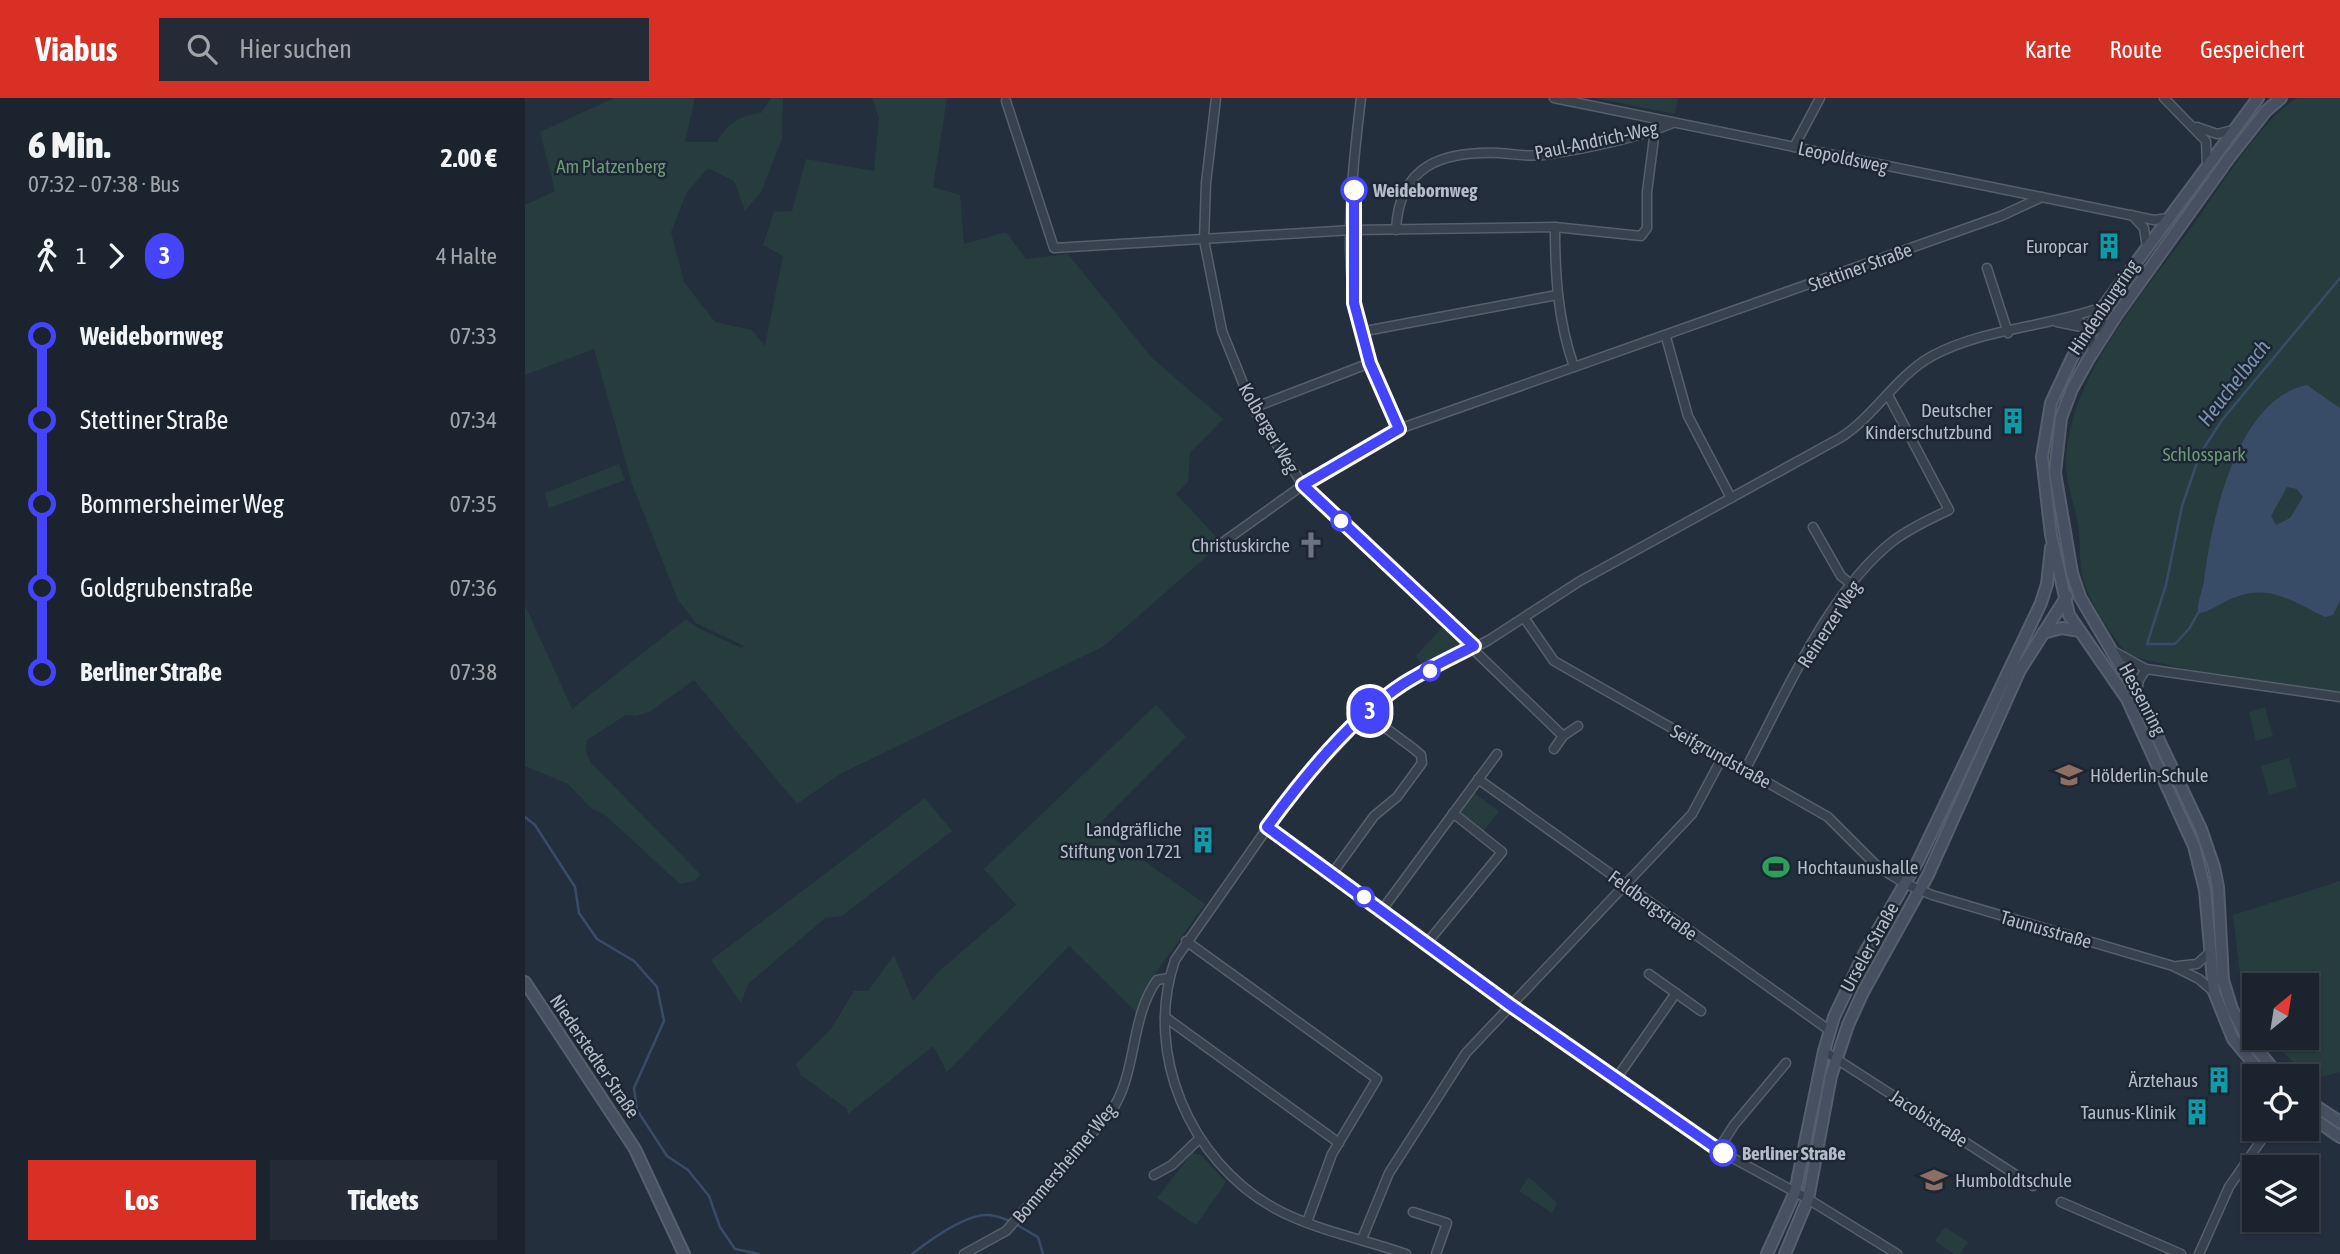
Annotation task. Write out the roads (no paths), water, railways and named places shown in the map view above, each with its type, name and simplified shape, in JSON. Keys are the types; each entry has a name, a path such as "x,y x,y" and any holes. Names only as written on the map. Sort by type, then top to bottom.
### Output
{"street":[{"name":"Kolberger Weg","path":"1216,98 1206,183 1204,240 1223,331 1253,408 1303,485 1474,646 1563,736"},
{"path":"1361,98 1352,230 1354,303 1370,363 1399,429"},
{"name":"Leopoldsweg","path":"1554,98 2154,220 2169,218"},
{"path":"1794,147 1820,98"},
{"path":"2164,98 2206,141 2207,166"},
{"name":"Hindenburgring","path":"2051,535 2042,477 2045,432 2051,403 2077,350 2103,307 2258,98"},
{"name":"Hindenburgring","path":"2073,573 2055,473 2061,418 2072,389 2112,321 2245,137 2281,98"},
{"path":"1006,101 1054,248 1352,230 1555,227 1639,236 1645,233 1647,223 1647,192 1655,130"},
{"name":"Paul-Andrich-Weg","path":"1396,230 1398,202 1403,190 1416,174 1436,162 1483,153 1545,155 1655,130 1673,123"},
{"path":"2191,124 2217,134 2233,130"},
{"name":"Stettiner Straße","path":"1222,543 1303,485 1399,429 1666,337 2001,216 2042,197"},
{"path":"2132,215 2144,228 2147,248"},
{"path":"1555,227 1557,295 1574,367"},
{"path":"1987,268 2008,333"},
{"path":"1360,332 1557,295"},
{"path":"1405,1254 1307,1222 1275,1208 1239,1183 1200,1138 1174,1081 1165,1017 1169,978 1186,941 1267,827 1308,774 1367,714 1402,685 1525,619 1580,581 1847,434 1917,365 1933,356 1960,344 2103,307"},
{"path":"2068,317 2081,320 2090,329 2095,345 2093,353"},
{"path":"2057,321 2090,329 2105,327 2112,321"},
{"path":"2076,327 2079,337 2077,350"},
{"path":"1666,337 1688,416 1731,498"},
{"path":"1253,408 1370,363"},
{"name":"Reinerzer Weg","path":"1745,770 1822,629 1852,585 1890,543 1916,526 1949,510 1888,395"},
{"path":"1813,527 1842,576 1852,585"},
{"name":"Hessenring","path":"2051,535 2071,620 2127,699 2194,846 2206,890 2214,992 2233,1039 2254,1064"},
{"name":"Urseler Straße","path":"1766,1254 1795,1192 1829,1030 1864,954 1906,884 2046,588 2051,535"},
{"name":"Hessenring","path":"2073,573 2085,610 2115,652 2201,829 2218,887 2224,980 2232,1009 2246,1036 2269,1064"},
{"name":"Urseler Straße","path":"1785,1254 1808,1199 1836,1056 1863,992 1920,890 2020,670 2066,599 2073,573"},
{"path":"2066,599 2085,610"},
{"name":"Urseler Straße","path":"2023,638 2050,602 2066,599"},
{"name":"Seifgrundstraße","path":"1525,619 1554,661 1828,817 1878,867 1920,890"},
{"path":"2043,633 2062,628 2080,631"},
{"path":"2115,652 2146,668 2339,700"},
{"path":"2137,694 2146,668"},
{"path":"1332,874 1374,816 1397,797 1422,763 1421,755 1367,714"},
{"path":"1554,749 1563,736 1578,726"},
{"path":"1382,910 1497,754"},
{"path":"1362,1239 1381,1187 1427,1110 1471,1045 1692,814 1722,758"},
{"name":"Feldbergstraße","path":"1478,779 1829,1030"},
{"path":"1427,943 1502,852 1453,813"},
{"path":"1267,827 1510,1005 1718,1150 1808,1199 1897,1254"},
{"name":"Taunusstraße","path":"1920,890 2173,966 2199,979 2214,992"},
{"path":"1186,941 1377,1079 1339,1143 1307,1222"},
{"path":"2173,966 2197,964 2209,953"},
{"path":"1649,974 1701,1011"},
{"name":"Bommersheimer Weg","path":"964,1254 995,1240 1015,1222 1117,1103 1147,997 1157,980 1169,978"},
{"name":"Niederstedter Straße","path":"525,982 635,1149 684,1254"},
{"path":"1616,1079 1676,993"},
{"path":"1165,1017 1339,1143"},
{"name":"Jacobistraße","path":"1824,1051 1836,1056 2033,1186"},
{"path":"1718,1150 1734,1125 1786,1063"},
{"path":"2319,1108 2340,1122"},
{"path":"2319,1122 2340,1137"},
{"path":"1154,1175 1172,1165 1200,1138"},
{"path":"2199,1254 2229,1187 2261,1141"},
{"path":"2061,1202 2181,1254"},
{"path":"1413,1212 1447,1223 1436,1254"}],"water":[{"path":"2307,385 2340,408 2340,601 2333,615 2325,617 2281,596 2270,593 2247,594 2198,613 2213,527 2232,466 2245,438 2262,413 2282,395","holes":["2287,487 2297,489 2303,497 2290,518 2276,525 2271,516"]}],"waterway":[{"name":"Heuchelbach","path":"2198,613 2189,629 2175,644 2147,644 2166,585 2182,506 2200,454 2222,420 2340,278"},
{"path":"525,817 535,825 575,887 579,913 597,939 634,961 657,987 664,1021 634,1088 637,1110 667,1156 688,1170 709,1196 720,1227 735,1249 759,1254"},
{"path":"912,1254 959,1223 988,1215 1008,1220 1038,1237 1043,1254"}],"place":[{"name":"Weidebornweg","path":"1354,190"},
{"name":"Europcar","path":"2109,246"},
{"name":"Deutscher Kinderschutzbund","path":"2013,421"},
{"name":"Christuskirche","path":"1311,545"},
{"name":"Hölderlin-Schule","path":"2069,775"},
{"name":"Landgräfliche Stiftung von 1721","path":"1203,840"},
{"name":"Hochtaunushalle","path":"1776,867"},
{"name":"Ärztehaus","path":"2219,1080"},
{"name":"Taunus-Klinik","path":"2197,1112"},
{"name":"Berliner Straße","path":"1723,1153"},
{"name":"Humboldtschule","path":"1934,1180"}],"park label":[{"name":"Am Platzenberg","path":"611,166"},
{"name":"Schlosspark","path":"2204,454"}]}
